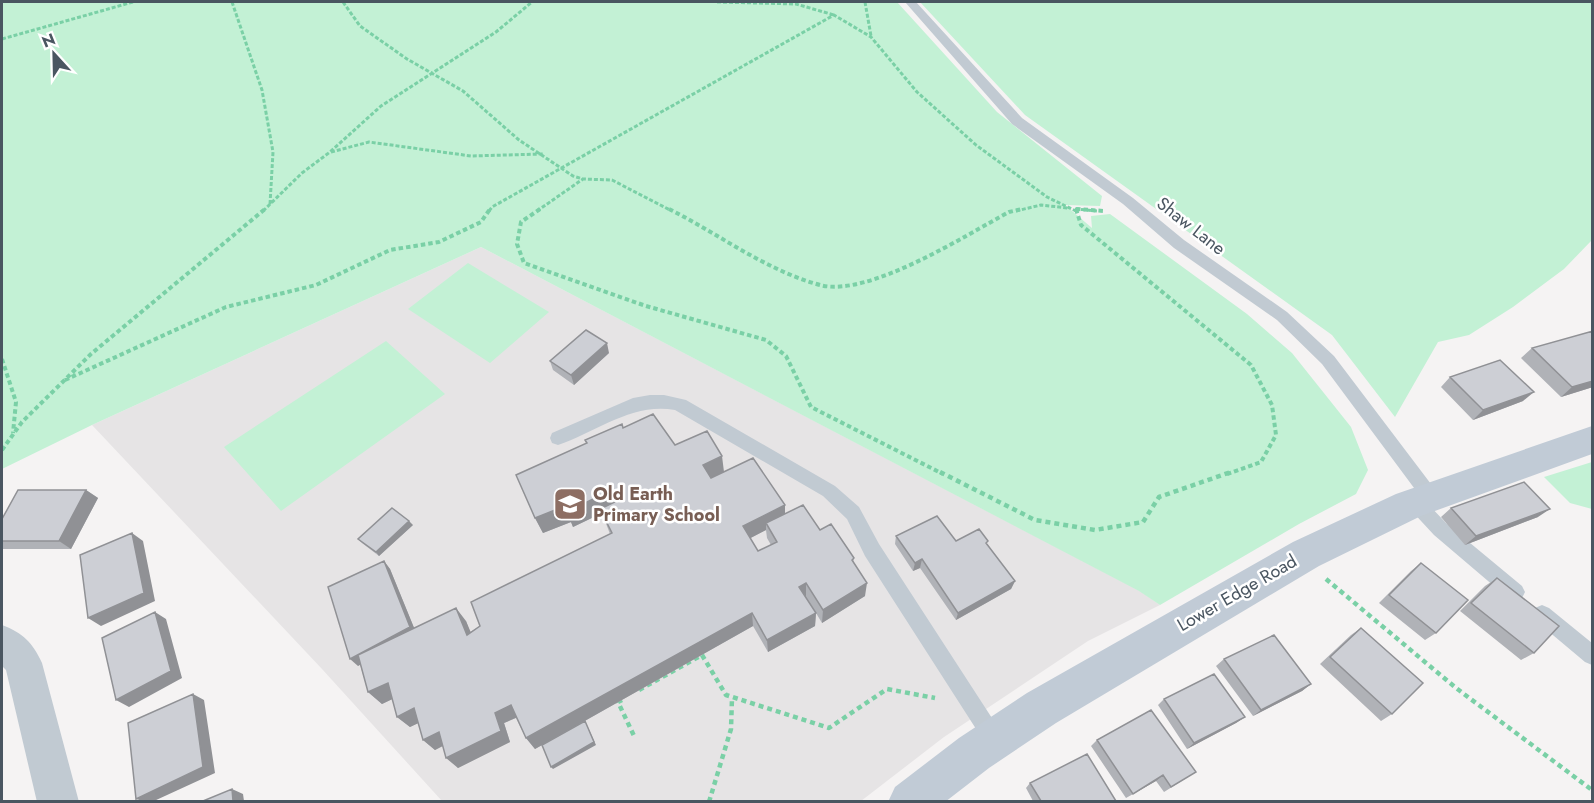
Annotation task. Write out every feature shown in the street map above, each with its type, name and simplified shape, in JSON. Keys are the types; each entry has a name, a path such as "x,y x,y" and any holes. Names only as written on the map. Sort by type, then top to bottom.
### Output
{"street":[{"name":"Lower Edge Road","path":"922,798 994,739 1136,651 1301,556 1423,500 1593,440"},
{"path":"2,643 17,654 23,663 58,801"}],"lane":[{"name":"Shaw Lane","path":"910,2 1017,121 1140,212 1179,244 1282,316 1328,360 1423,500 1440,529 1472,558 1593,655"},
{"path":"558,438 639,403 670,402 680,405 829,491 853,513 872,550 994,739"}],"path":[{"path":"2,39 133,2"},
{"path":"232,2 262,90 268,121 273,152 270,205"},
{"path":"343,2 360,26 407,59 434,72 481,105 496,122 519,140 573,176 583,179 612,180 684,216 759,261 822,286 853,285 882,277 912,264 1009,212 1041,205 1140,212"},
{"path":"2,450 13,434 91,354 270,205 302,173 330,152 381,106 496,32 531,2"},
{"path":"717,2 796,4 834,15 871,37 916,92 976,145 1047,197 1076,209"},
{"path":"865,2 871,37"},
{"path":"64,380 226,307 316,285 390,250 439,242 481,222 492,207 834,15"},
{"path":"330,152 369,142 471,156 543,154"},
{"path":"583,179 520,222 517,244 524,263 646,306 766,340 786,356 811,407 1035,520 1095,530 1143,522 1159,497 1261,462 1276,435 1272,405 1251,365 1081,225 1076,209"},
{"path":"2,359 16,402 13,434"},
{"path":"1301,556 1406,650 1521,740 1593,790"},
{"path":"634,738 618,702 702,655 726,695 829,728 886,689 971,704"},
{"path":"709,801 731,729 732,698"}],"shaded area":[{"name":"Old Earth Primary School","path":"481,247 1140,591 1160,605 1088,641 944,737 861,801 442,801 322,669 92,425"}],"green space":[{"path":"2,2 897,2 997,112 1102,196 1100,206 1065,205 1092,228 1091,216 1110,214 1247,314 1292,353 1351,427 1368,470 1356,494 1299,524 1160,605 1139,591 481,247 92,425 2,469"},
{"path":"920,2 1592,2 1592,240 1564,269 1513,307 1469,335 1438,342 1395,417 1332,335 1025,115"},
{"path":"468,263 549,312 490,363 408,309"},
{"path":"386,341 445,394 281,511 224,447"},
{"path":"1592,462 1592,509 1570,503 1544,477"}],"building":[{"path":"586,330 607,343 571,375 550,361"},
{"path":"1593,331 1593,381 1572,387 1532,348"},
{"path":"1500,360 1534,392 1483,410 1450,377"},
{"name":"Old Earth Primary School","path":"653,414 675,445 707,431 722,456 703,465 711,478 753,458 785,505 743,526 758,551 777,542 766,523 803,505 820,530 831,524 854,558 852,560 867,583 823,610 806,583 799,587 816,613 767,640 752,613 526,738 511,705 495,713 501,731 446,758 439,732 423,740 414,708 397,717 388,683 368,692 358,655 456,608 467,635 480,626 471,602 612,533 600,509 617,501 611,490 567,512 565,506 535,518 516,475 587,443 585,440 622,424 623,428"},
{"path":"1524,482 1550,509 1476,536 1451,508"},
{"path":"18,490 86,490 59,541 2,541 2,519"},
{"path":"392,508 409,521 376,552 358,539"},
{"path":"937,516 956,541 979,529 988,541 986,543 1015,581 958,613 922,559 915,563 896,536"},
{"path":"132,533 144,593 88,618 80,555"},
{"path":"384,561 410,627 350,659 328,587"},
{"path":"1421,563 1468,600 1436,633 1389,595"},
{"path":"1497,578 1559,626 1534,653 1471,603"},
{"path":"155,612 171,671 116,700 102,638"},
{"path":"1361,628 1423,683 1392,714 1330,657"},
{"path":"1274,635 1311,684 1261,710 1224,659"},
{"path":"1214,674 1245,717 1194,743 1164,699"},
{"path":"193,694 203,767 136,799 128,723"},
{"path":"1151,710 1196,772 1171,787 1163,775 1133,794 1097,740"},
{"path":"585,721 594,742 551,767 542,745"},
{"path":"1087,754 1116,801 1041,801 1030,783"},
{"path":"232,789 233,801 203,801"}],"place":[{"name":"Old Earth Primary School","path":"570,504"}]}
